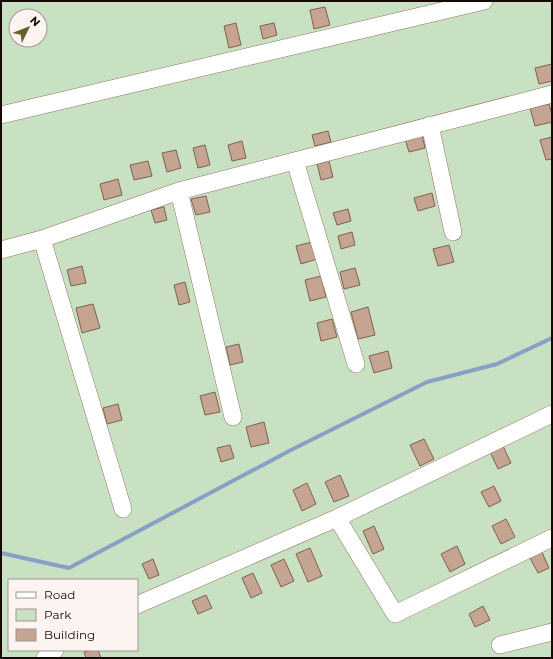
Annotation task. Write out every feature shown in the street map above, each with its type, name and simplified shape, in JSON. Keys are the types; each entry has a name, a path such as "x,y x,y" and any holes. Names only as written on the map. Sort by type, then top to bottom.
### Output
{"lane":[{"path":"1,115 484,1"},
{"path":"1,250 42,239 179,191 552,94"},
{"path":"430,125 453,232"},
{"path":"295,161 356,364"},
{"path":"179,191 233,416"},
{"path":"42,239 123,509"},
{"path":"138,605 337,518 552,414"},
{"path":"337,518 395,614 552,538"},
{"path":"500,645 552,632"},
{"path":"45,658 54,651"}],"green space":[{"path":"1,1 552,1 552,658 1,658"}],"building":[{"path":"325,7 330,25 314,29 310,10"},
{"path":"236,23 241,45 229,48 224,26"},
{"path":"274,23 277,35 263,39 260,26"},
{"path":"552,64 552,81 539,84 535,68"},
{"path":"549,104 552,114 552,122 535,126 530,108"},
{"path":"328,131 331,142 315,146 312,135"},
{"path":"422,135 425,148 409,152 405,139"},
{"path":"552,137 552,159 546,160 540,140"},
{"path":"242,141 246,158 232,161 228,145"},
{"path":"205,145 210,165 198,168 193,148"},
{"path":"176,150 181,168 167,172 162,153"},
{"path":"148,161 152,176 134,180 130,165"},
{"path":"329,161 333,177 321,180 317,164"},
{"path":"118,179 122,195 104,200 100,184"},
{"path":"432,193 435,206 418,211 414,198"},
{"path":"206,196 210,212 196,215 191,199"},
{"path":"164,207 167,220 155,223 151,210"},
{"path":"348,209 351,221 337,225 333,213"},
{"path":"352,232 355,245 341,249 338,236"},
{"path":"312,242 317,259 301,264 296,246"},
{"path":"449,245 454,262 438,266 433,249"},
{"path":"82,266 86,283 71,286 67,270"},
{"path":"355,268 360,285 344,289 340,272"},
{"path":"321,276 326,297 310,301 305,280"},
{"path":"185,282 190,302 179,305 174,285"},
{"path":"93,304 100,328 82,333 76,308"},
{"path":"368,307 375,335 358,339 351,312"},
{"path":"332,319 337,337 321,341 317,323"},
{"path":"239,344 243,362 230,365 226,347"},
{"path":"388,351 392,368 374,373 369,356"},
{"path":"215,392 220,412 205,415 200,396"},
{"path":"118,404 122,420 107,424 103,408"},
{"path":"264,422 269,443 251,447 246,427"},
{"path":"424,439 434,459 420,466 410,445"},
{"path":"230,445 234,458 221,462 217,448"},
{"path":"503,446 511,463 498,469 490,452"},
{"path":"340,475 349,496 334,502 325,482"},
{"path":"307,483 316,504 302,511 293,490"},
{"path":"494,486 501,501 489,507 481,492"},
{"path":"506,519 515,537 501,544 492,526"},
{"path":"374,526 384,549 373,554 363,531"},
{"path":"457,546 465,564 450,572 441,554"},
{"path":"310,548 322,576 308,582 296,554"},
{"path":"541,550 549,568 538,573 529,556"},
{"path":"153,559 159,575 149,579 142,564"},
{"path":"284,559 294,581 281,587 271,565"},
{"path":"253,573 262,593 251,598 242,578"},
{"path":"206,595 212,608 198,614 192,601"},
{"path":"483,606 490,620 475,627 469,614"},
{"path":"98,651 101,658 86,658 84,652"}],"waterway":[{"path":"1,553 69,568 291,450 427,382 497,364 552,338"}]}
